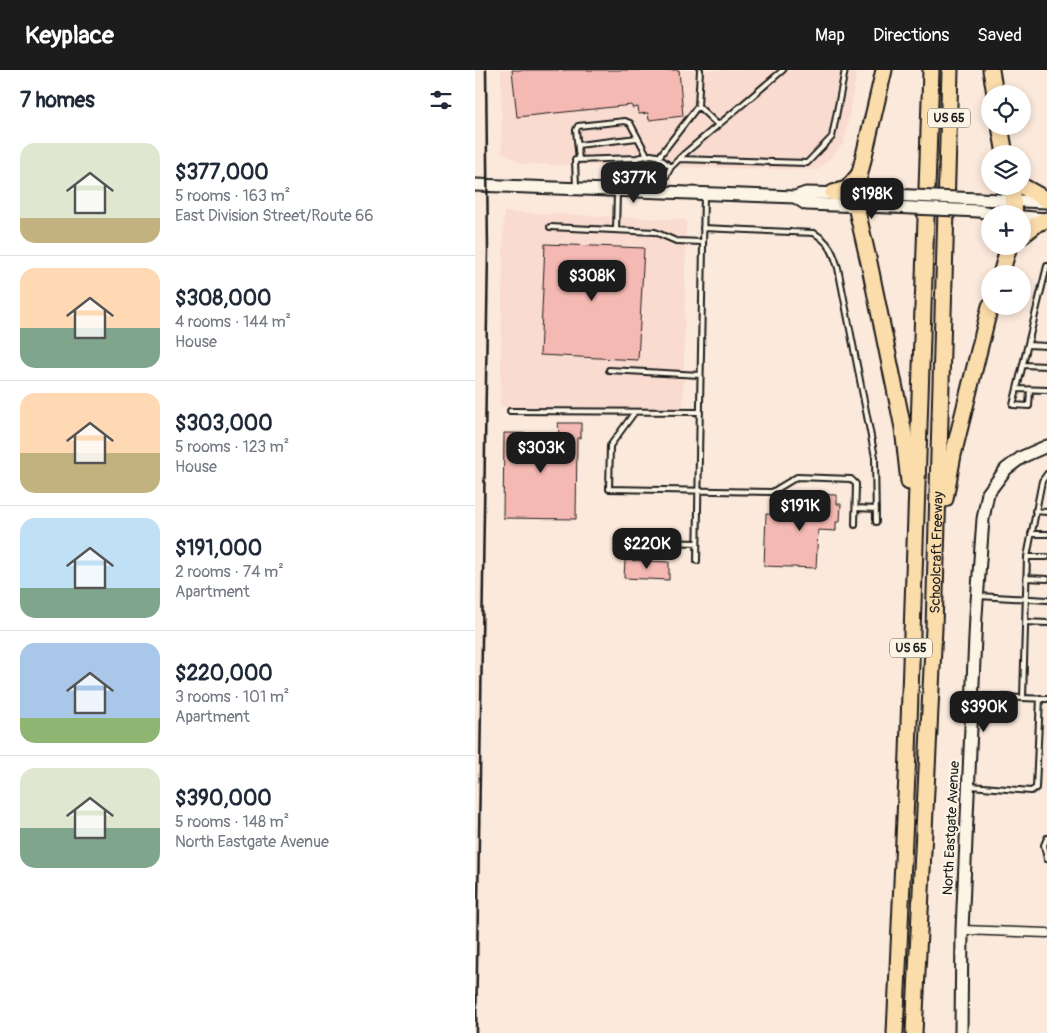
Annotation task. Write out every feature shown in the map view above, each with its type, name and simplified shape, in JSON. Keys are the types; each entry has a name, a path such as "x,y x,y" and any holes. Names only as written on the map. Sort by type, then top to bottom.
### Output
{"highway":[{"path":"884,70 855,200 871,267 905,444 910,495 912,628"},
{"name":"Schoolcraft Freeway","path":"895,1033 912,628 931,70"},
{"name":"Schoolcraft Freeway","path":"914,1033 934,628 950,70"},
{"path":"991,70 994,85"},
{"path":"833,193 842,192 851,185 861,167"},
{"path":"1031,191 1047,201"},
{"path":"1031,229 1038,223 1047,220"},
{"path":"934,628 948,482 988,315"}],"main road":[{"path":"475,185 795,197 806,193 833,193 855,200"},
{"path":"795,197 806,204 855,200 978,199 1047,201"},
{"path":"891,201 981,211"},
{"path":"1031,219 1047,220"},
{"name":"North Eastgate Avenue","path":"961,1033 962,930 981,531 988,494 1005,469 1021,456 1047,446"}],"street":[{"path":"962,930 1047,933"}],"lane":[{"path":"659,157 698,106 700,70"},
{"path":"658,192 671,167 679,159 783,70"},
{"path":"679,159 807,163 832,137 845,70"},
{"path":"698,106 717,125"},
{"path":"579,160 576,130 578,126 625,121 630,123 647,155"},
{"path":"577,145 637,138"},
{"path":"576,189 575,160 637,158 647,155 659,157 671,167"},
{"path":"616,230 617,191"},
{"path":"697,561 704,193"},
{"path":"550,227 655,232 676,241 702,242"},
{"path":"703,228 814,233 825,239 831,247 838,268 875,458 876,522"},
{"path":"1030,390 1029,406 1013,404 1047,266"},
{"path":"1040,296 1047,296"},
{"path":"1027,345 1047,346"},
{"path":"1023,365 1047,366"},
{"path":"609,370 700,375"},
{"path":"1017,389 1047,390"},
{"path":"510,411 699,412"},
{"path":"634,413 610,446 609,489 772,492 797,477 851,479 856,484 855,526"},
{"path":"1023,698 1027,556 1042,481 1047,474"},
{"path":"1040,490 1047,491"},
{"path":"856,508 876,510"},
{"path":"1035,511 1047,512"},
{"path":"1031,534 1047,534"},
{"path":"628,541 697,543"},
{"path":"1027,556 1047,557"},
{"path":"1027,578 1047,579"},
{"path":"977,596 1047,600"},
{"path":"1025,622 1047,623"},
{"path":"973,696 1047,699"},
{"path":"968,786 1031,791 1036,788 1040,698"},
{"path":"1047,838 1044,845 1047,859"}],"shaded area":[{"path":"501,70 857,70 844,143 818,170 522,164 502,152"},
{"path":"504,212 686,220 683,409 500,407"}],"building":[{"path":"512,70 679,70 683,116 649,120 648,113 639,114 638,107 632,108 632,105 517,117"},
{"path":"545,244 644,248 638,360 540,355"},
{"path":"558,423 581,423 581,438 577,438 576,519 503,518 504,433 559,434"},
{"path":"802,494 837,495 837,504 841,504 840,522 836,522 836,531 818,530 816,568 764,566 766,514 802,515"},
{"path":"625,560 669,562 669,580 624,578"}],"railway":[{"path":"476,1033 488,251 486,70"}]}
